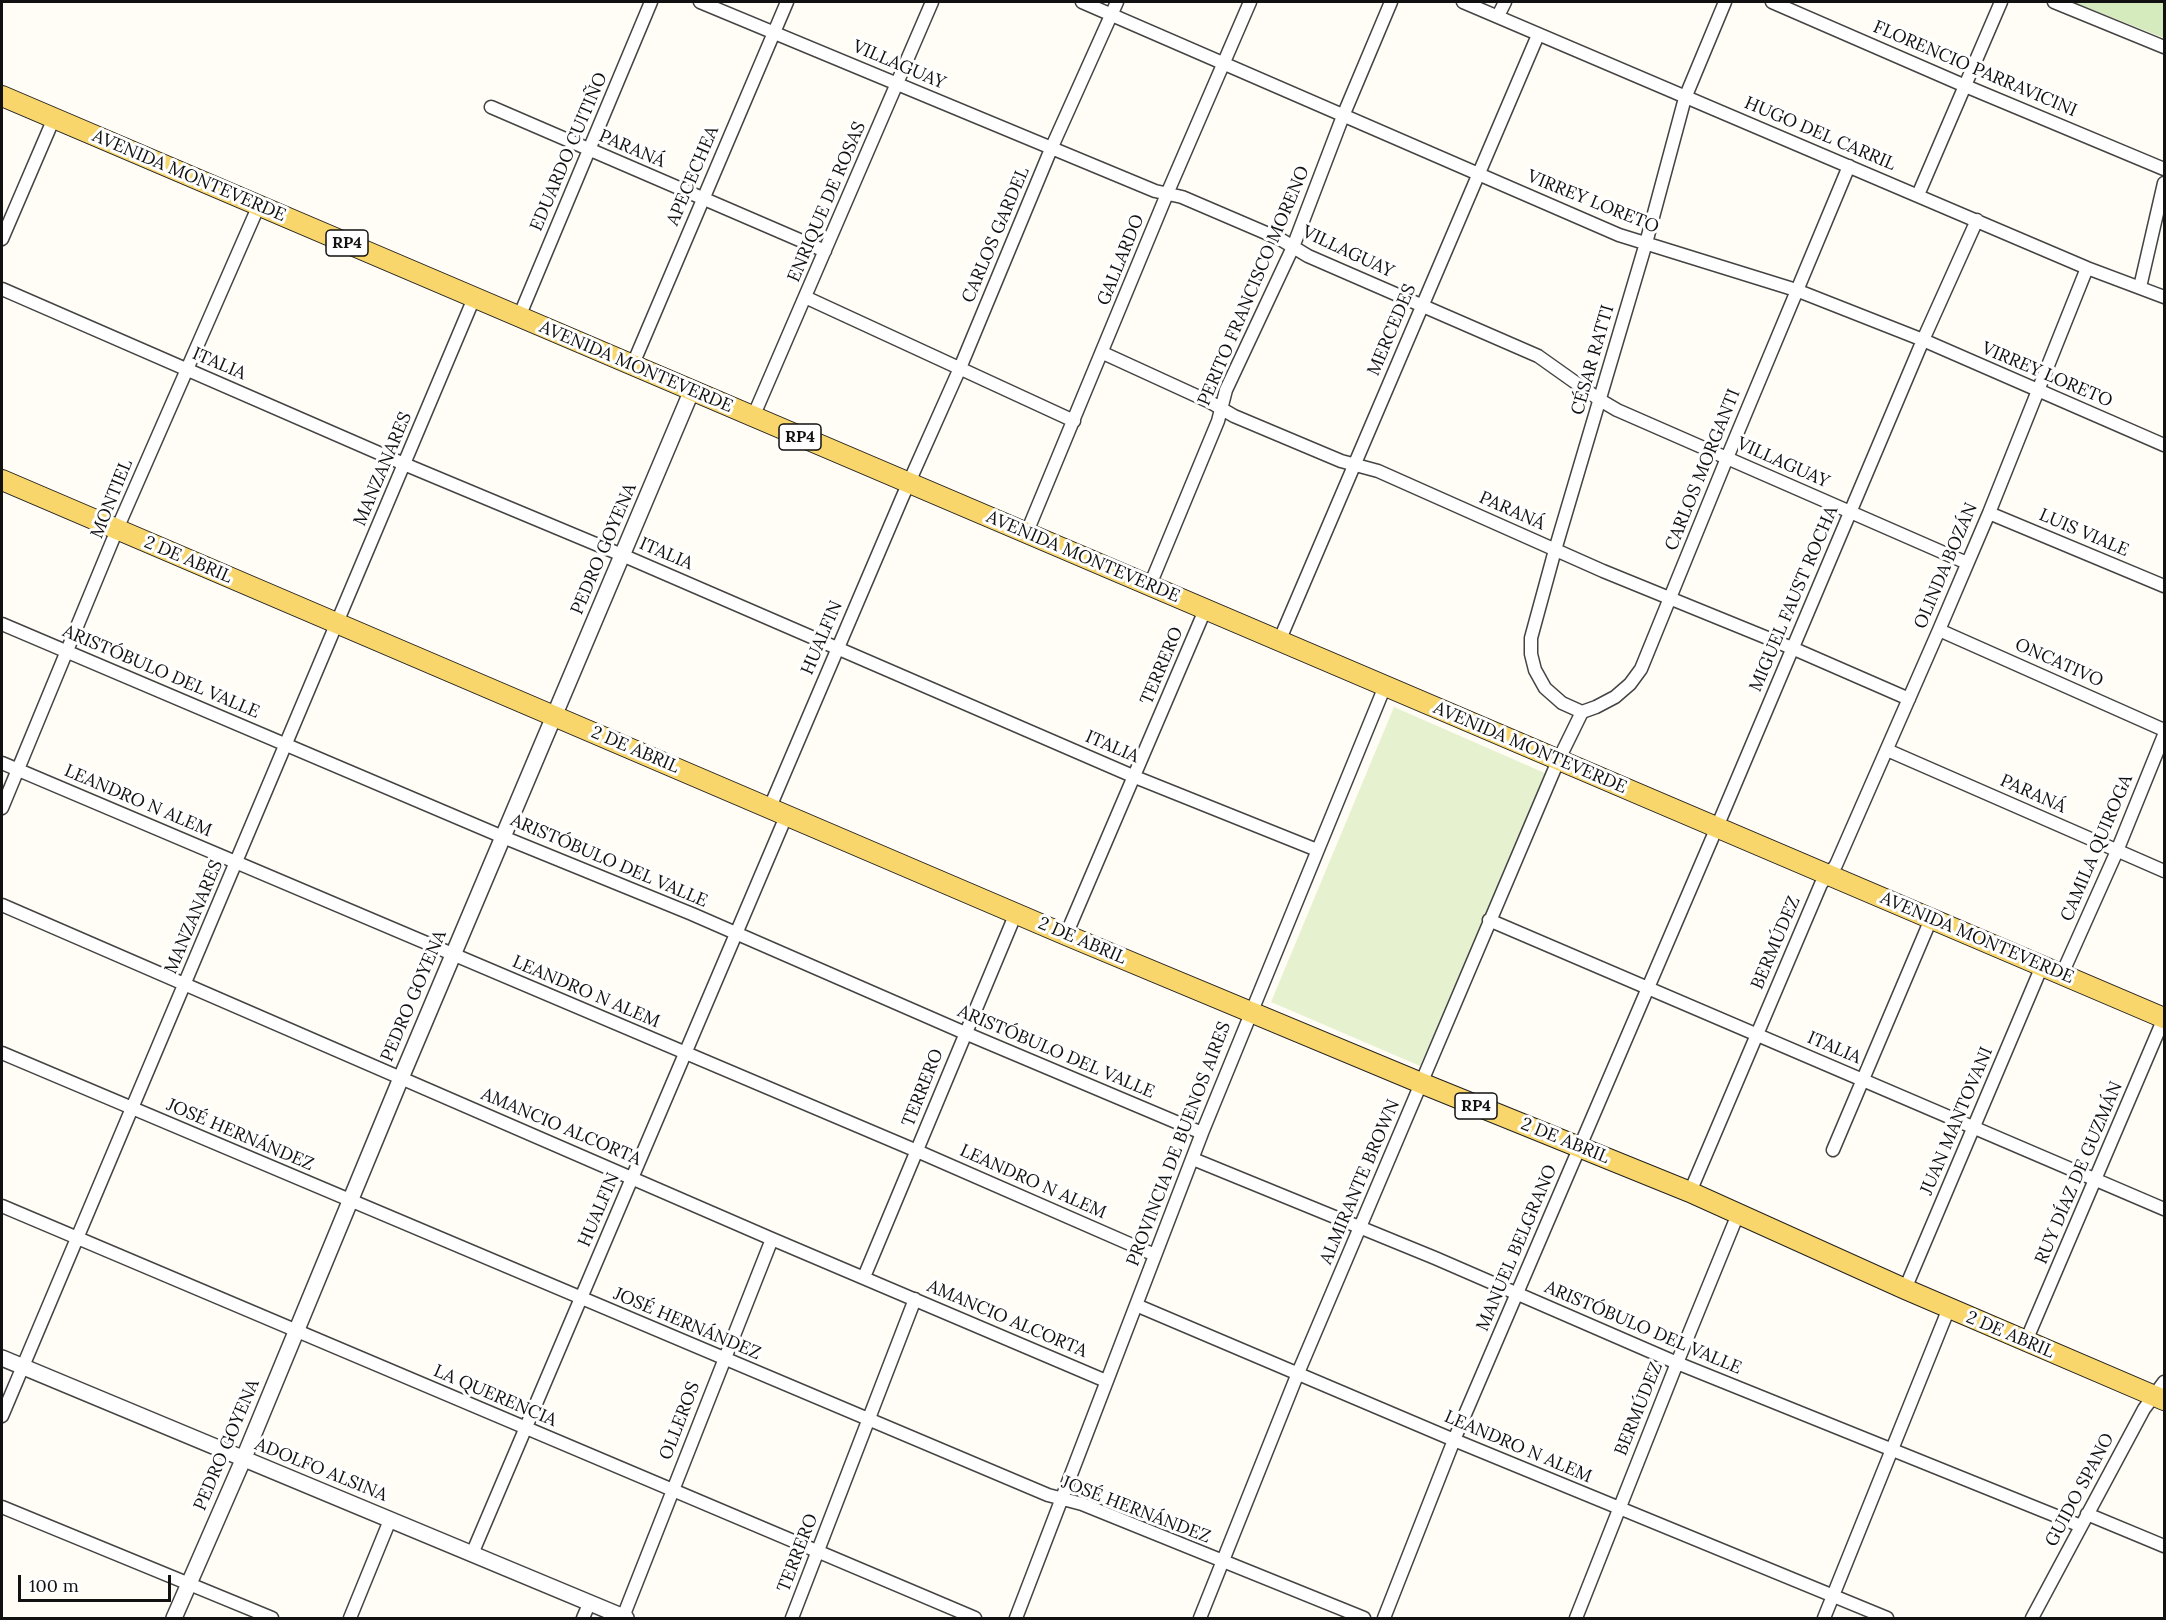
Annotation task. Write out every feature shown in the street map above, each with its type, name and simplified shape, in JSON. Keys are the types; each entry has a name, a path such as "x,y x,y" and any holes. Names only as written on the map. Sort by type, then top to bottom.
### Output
{"main road":[{"name":"AVENIDA MONTEVERDE","path":"2,96 908,483 1028,532 1205,610 1280,639 1558,761 2164,1018"},
{"name":"2 DE ABRIL","path":"2,480 1066,935 1690,1192 2026,1341 2161,1392"}],"street":[{"name":"EDUARDO CUITIÑO","path":"519,317 651,2"},
{"name":"VILLAGUAY","path":"700,2 1155,191 1182,197 1280,239 1308,256 1538,356 1600,400 1967,563"},
{"name":"APECECHEA","path":"633,364 787,2"},
{"name":"ENRIQUE DE ROSAS","path":"753,417 932,2"},
{"name":"VIRREY LORETO","path":"1082,2 1114,8 1225,63 1620,236 1796,290 1923,340 2164,445"},
{"name":"GALLARDO","path":"1028,532 1167,194 1250,2"},
{"name":"PERITO FRANCISCO MORENO","path":"1150,585 1218,422 1227,390 1293,247 1343,116 1391,2"},
{"name":"HUGO DEL CARRIL","path":"1463,2 2087,268 2140,286 2164,297"},
{"path":"1498,16 1504,2"},
{"name":"CÉSAR RATTI","path":"1582,712 1562,703 1545,688 1535,670 1531,654 1531,638 1646,243 1685,98 1725,2"},
{"name":"FLORENCIO PARRAVICINI","path":"1772,2 2164,169"},
{"path":"1918,195 1963,85 2001,2"},
{"path":"2054,2 2164,46"},
{"name":"CARLOS GARDEL","path":"908,483 960,368 1051,148 1114,8"},
{"name":"MERCEDES","path":"1280,639 1538,34"},
{"name":"PARANÁ","path":"491,107 825,251"},
{"path":"2,238 54,118"},
{"name":"CARLOS MORGANTI","path":"1582,712 1615,697 1630,684 1641,669 1796,290 1850,166"},
{"path":"2140,286 2164,183"},
{"name":"MONTIEL","path":"2,808 186,370 259,205"},
{"name":"MIGUEL FAUST ROCHA","path":"1717,827 1923,340 1977,220"},
{"name":"OLINDA BOZÁN","path":"1829,875 1836,865 1887,750 1989,513 2087,268"},
{"name":"ITALIA","path":"2,289 1135,777 1317,850"},
{"path":"805,297 1074,421"},
{"name":"MANZANARES","path":"2,1416 474,298"},
{"name":"PARANÁ","path":"1103,354 1234,416 1341,461 1378,471 1555,550 1909,699"},
{"name":"PEDRO GOYENA","path":"174,1618 243,1460 295,1330 692,390"},
{"name":"HUALFIN","path":"472,1554 736,934 837,647 908,483"},
{"name":"LUIS VIALE","path":"1989,513 2164,586"},
{"name":"TERRERO","path":"1066,935 1205,610"},
{"name":"ARISTÓBULO DEL VALLE","path":"2,624 1202,1133"},
{"name":"ONCATIVO","path":"1939,630 2164,730"},
{"name":"PROVINCIA DE BUENOS AIRES","path":"1016,1618 1202,1133 1385,686"},
{"path":"1558,761 1582,712"},
{"name":"CAMILA QUIROGA","path":"2062,974 2117,851 2164,735"},
{"name":"PARANÁ","path":"1887,750 2164,871"},
{"name":"ALMIRANTE BROWN","path":"1200,1618 1298,1373 1558,761"},
{"name":"LEANDRO N ALEM","path":"2,763 917,1151 1155,1255"},
{"name":"MANUEL BELGRANO","path":"1384,1618 1454,1440 1717,827"},
{"name":"BERMÚDEZ","path":"1690,1192 1821,884 1829,875"},
{"name":"AMANCIO ALCORTA","path":"2,905 772,1239 1106,1381"},
{"name":"TERRERO","path":"864,1277 1016,913"},
{"path":"1833,1149 1864,1081 1931,919"},
{"name":"ITALIA","path":"1489,920 2164,1209"},
{"name":"JUAN MANTOVANI","path":"1905,1289 2042,966"},
{"name":"RUY DÍAZ DE GUZMÁN","path":"2026,1341 2164,1018"},
{"name":"JOSÉ HERNÁNDEZ","path":"2,1053 868,1420 1062,1500 1082,1504 1222,1563 1364,1618"},
{"name":"ARISTÓBULO DEL VALLE","path":"1193,1159 1360,1227 1677,1363 2080,1526"},
{"name":"LA QUERENCIA","path":"2,1206 975,1618"},
{"name":"BERMÚDEZ","path":"1576,1618 1738,1214"},
{"name":"OLLEROS","path":"625,1618 672,1491 772,1239"},
{"name":"TERRERO","path":"792,1618 915,1299"},
{"name":"LEANDRO N ALEM","path":"1136,1305 1454,1440 1887,1618"},
{"path":"1824,1618 1949,1308"},
{"name":"ADOLFO ALSINA","path":"2,1358 625,1618"},
{"name":"GUIDO SPANO","path":"2036,1617 2080,1526 2144,1409 2161,1392"},
{"path":"2,1507 272,1618"},
{"path":"2087,1514 2164,1546"},
{"path":"350,1618 390,1520"},
{"path":"583,1618 589,1604"}],"green space":[{"path":"2073,2 2164,2 2164,38"},
{"path":"1394,707 1547,774 1420,1066 1271,1002"}]}
